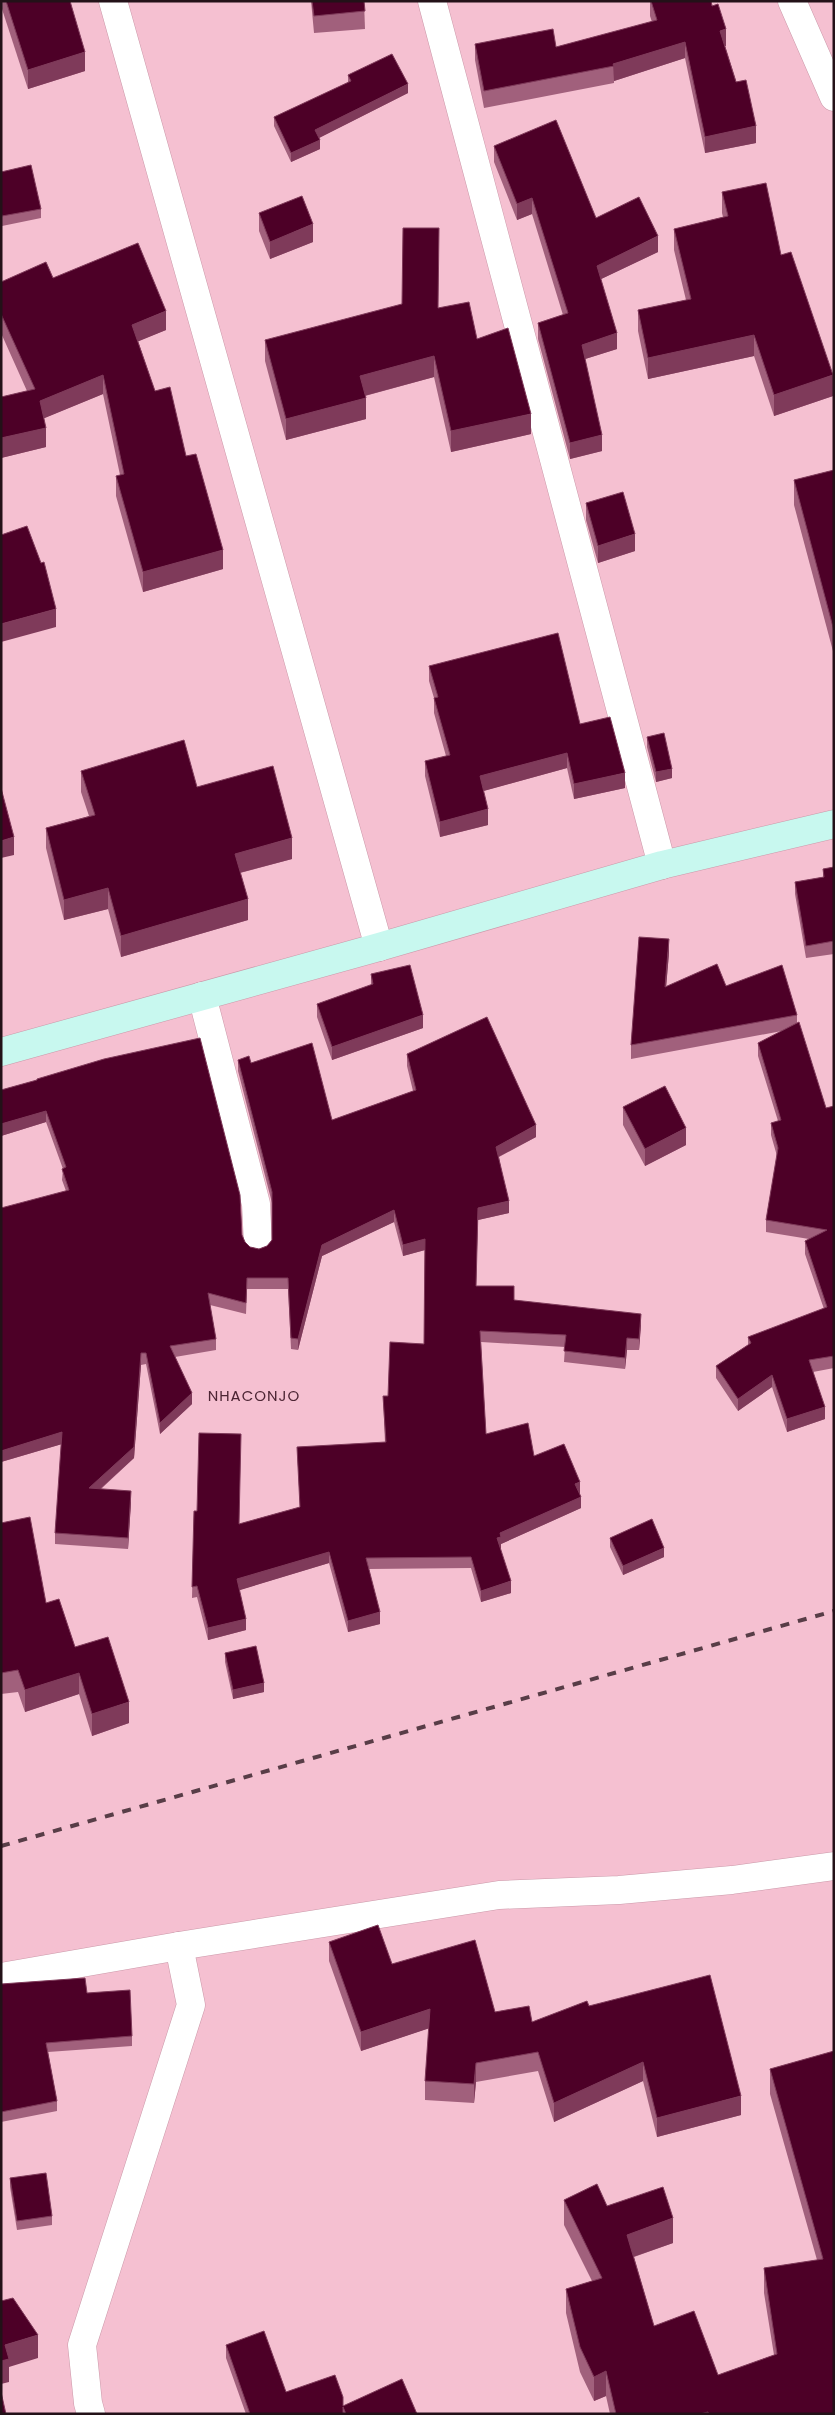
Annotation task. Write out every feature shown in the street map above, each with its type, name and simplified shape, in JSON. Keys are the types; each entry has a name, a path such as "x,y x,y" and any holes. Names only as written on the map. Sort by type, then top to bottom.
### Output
{"main road":[{"path":"1,1052 379,947 662,865 834,824"}],"street":[{"path":"113,1 379,947"},
{"path":"432,1 662,865"},
{"path":"792,1 834,97"},
{"path":"202,996 256,1204 258,1245"},
{"path":"1,1977 178,1946 500,1895 619,1890 732,1880 834,1866"},
{"path":"91,2414 88,2403 82,2345 191,2005 178,1946"}],"building":[{"path":"6,1 70,1 85,52 28,70"},
{"path":"312,1 364,1 365,11 314,16"},
{"path":"651,1 711,1 712,6 718,4 726,29 720,31 736,82 746,80 756,126 705,137 685,42 613,64 614,66 484,91 475,44 553,29 556,47 657,20"},
{"path":"392,54 408,84 315,130 320,140 291,153 274,117 351,81 348,75"},
{"path":"556,120 596,218 639,197 658,236 597,266 617,333 582,345 602,435 570,443 538,323 568,313 532,198 517,204 494,146"},
{"path":"31,165 41,209 2,216 1,172"},
{"path":"766,183 781,255 791,252 833,375 774,395 754,335 648,358 638,310 691,299 674,229 728,216 722,192"},
{"path":"302,196 313,224 270,242 259,213"},
{"path":"403,228 439,228 438,308 469,302 477,339 508,328 531,414 451,431 434,356 360,376 366,398 286,419 265,340 402,304"},
{"path":"138,243 166,311 132,325 155,391 170,387 186,456 196,454 223,550 143,572 116,476 124,474 103,375 40,401 46,428 1,438 1,397 35,389 1,314 1,282 46,262 53,278"},
{"path":"834,470 834,631 794,480"},
{"path":"623,492 635,534 598,546 586,503"},
{"path":"27,526 41,563 44,562 56,609 1,624 1,535"},
{"path":"558,633 580,724 610,717 625,773 574,784 567,753 480,776 488,809 440,822 425,761 450,755 434,698 438,697 429,666"},
{"path":"664,733 672,769 656,772 647,737"},
{"path":"184,740 197,787 273,766 292,838 235,854 248,899 121,936 108,888 64,900 46,828 95,815 81,771"},
{"path":"1,788 14,837 1,841"},
{"path":"834,867 834,941 806,946 795,882 824,877 823,869"},
{"path":"639,937 669,939 665,987 717,964 726,986 782,965 797,1015 631,1045"},
{"path":"410,965 423,1015 332,1047 317,1004 373,984 371,974"},
{"path":"487,1017 536,1125 496,1147 509,1201 478,1208 476,1286 514,1286 514,1300 641,1314 639,1339 627,1338 625,1358 564,1351 566,1335 480,1331 486,1434 528,1423 534,1456 564,1444 580,1482 575,1484 581,1497 500,1533 501,1537 497,1538 511,1581 481,1591 471,1557 366,1558 380,1612 348,1621 329,1552 237,1579 246,1619 208,1628 197,1586 192,1587 194,1511 197,1511 199,1433 241,1434 239,1524 300,1507 297,1447 386,1442 383,1396 388,1396 390,1342 424,1344 425,1239 403,1245 394,1210 322,1245 298,1339 291,1338 288,1278 247,1278 246,1303 208,1293 216,1339 170,1346 192,1393 160,1423 146,1353 141,1353 134,1447 89,1488 131,1491 128,1538 55,1533 62,1432 1,1451 1,1208 69,1190 62,1169 66,1167 46,1111 1,1124 1,1090 104,1059 200,1038 240,1195 242,1235 250,1247 259,1249 267,1246 272,1240 272,1192 238,1060 249,1056 251,1063 312,1043 332,1120 416,1090 407,1054"},
{"path":"799,1022 826,1108 834,1106 834,1356 809,1360 825,1407 787,1419 772,1375 738,1399 716,1366 751,1343 748,1337 827,1307 805,1241 827,1230 766,1220 778,1148 771,1123 781,1120 758,1043"},
{"path":"665,1086 686,1128 645,1149 623,1107"},
{"path":"30,1517 46,1603 59,1599 75,1647 108,1637 129,1702 92,1714 79,1673 25,1690 18,1670 1,1673 1,1523"},
{"path":"652,1519 664,1548 623,1566 610,1538"},
{"path":"256,1646 264,1683 233,1690 225,1653"},
{"path":"378,1925 392,1964 475,1940 495,2012 529,2006 532,2022 587,2001 589,2006 710,1975 741,2096 657,2118 643,2062 554,2103 538,2052 476,2063 474,2084 425,2081 430,2009 361,2032 329,1942"},
{"path":"85,1978 87,1993 130,1990 132,2036 46,2043 57,2101 1,2112 1,1984"},
{"path":"834,2051 834,2414 709,2414 708,2412 700,2414 616,2414 606,2371 594,2377 580,2347 566,2289 602,2278 564,2200 597,2184 607,2206 663,2187 673,2218 627,2235 654,2326 694,2311 718,2375 777,2354 764,2268 823,2259 770,2069"},
{"path":"46,2173 52,2216 17,2221 10,2178"},
{"path":"13,2298 38,2335 5,2345 9,2359 1,2361 1,2301"},
{"path":"264,2331 286,2392 335,2375 343,2397 343,2406 402,2379 417,2414 346,2414 343,2407 343,2414 250,2414 226,2345"},
{"path":"1,2392 6,2414 1,2414"}],"railway":[{"path":"1,1846 834,1611"}],"district":[{"name":"NHACONJO","path":"254,1396"}]}
